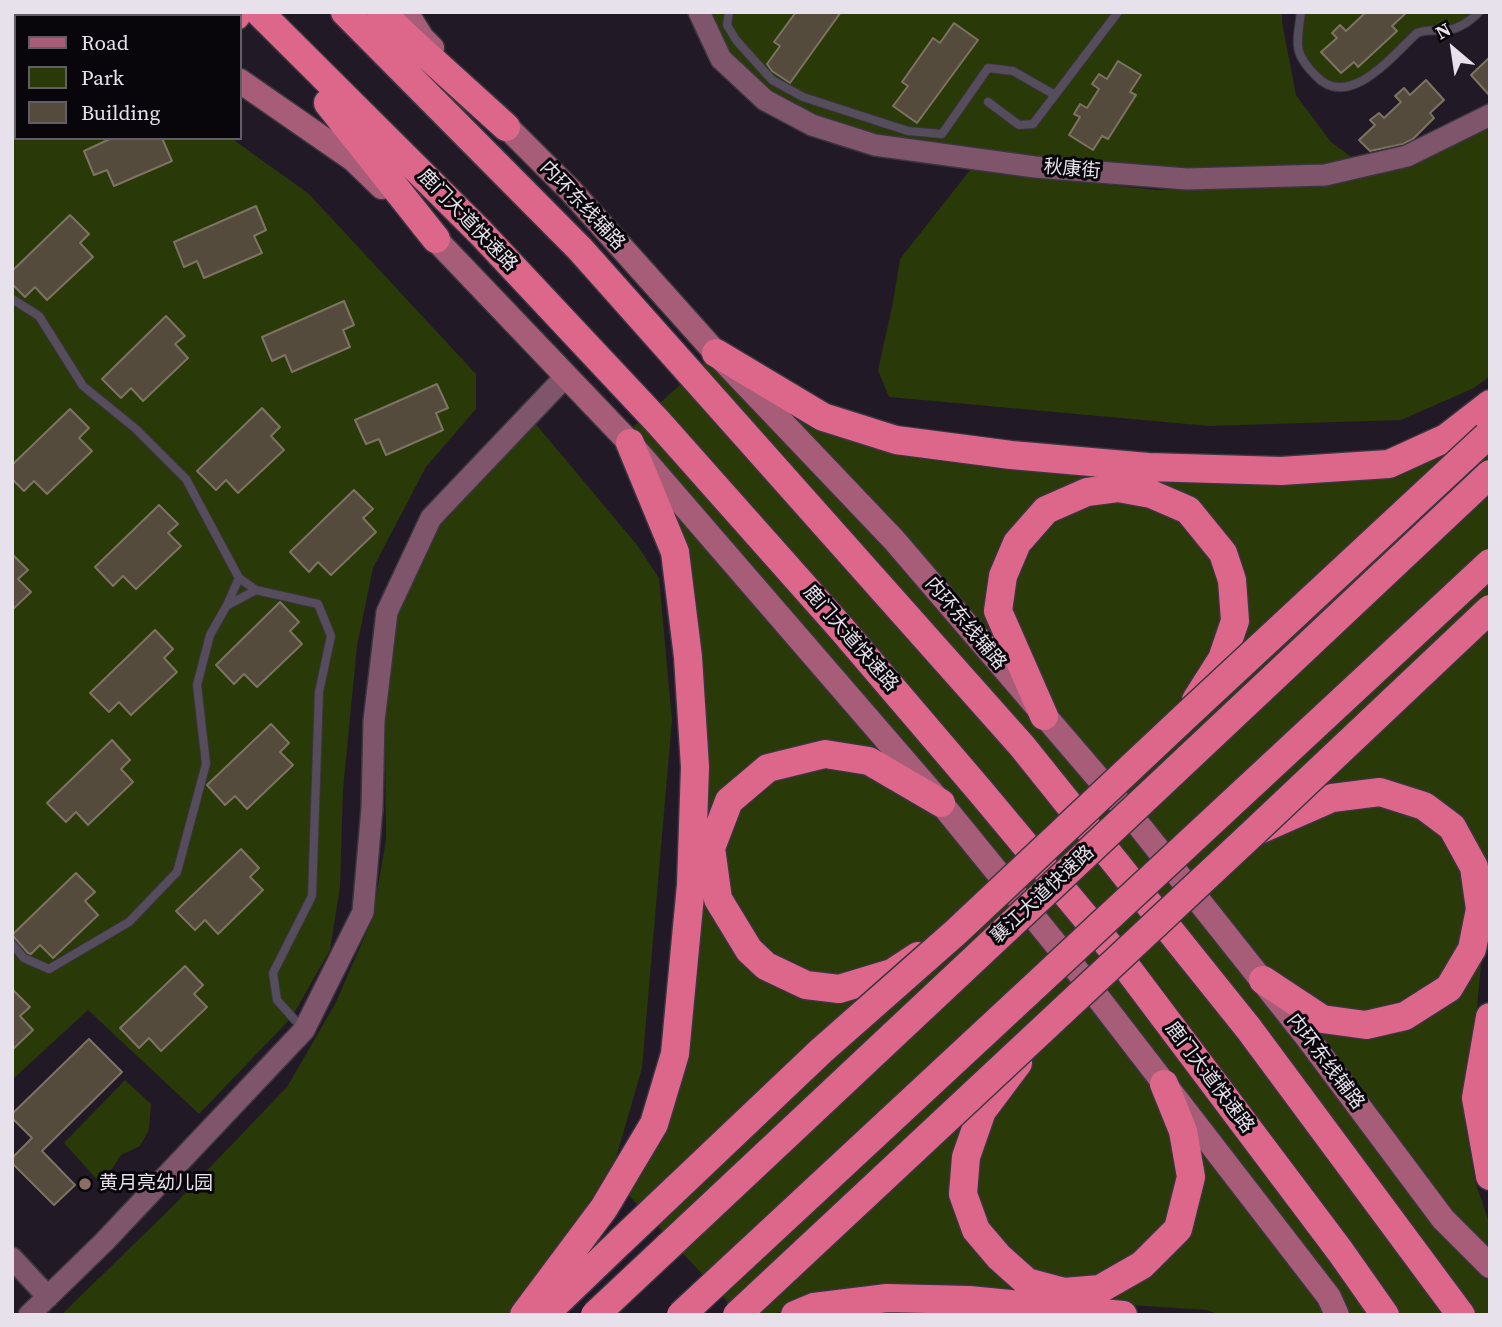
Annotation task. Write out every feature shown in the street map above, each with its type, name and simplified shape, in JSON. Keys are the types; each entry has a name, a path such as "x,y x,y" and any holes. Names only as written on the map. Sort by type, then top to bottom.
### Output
{"highway":[{"name":"鹿门大道快速路","path":"258,12 480,232 659,423 841,628 1122,961 1385,1315"},
{"path":"345,12 580,249 1022,746 1249,1029 1461,1315"},
{"path":"381,12 506,127"},
{"path":"242,22 331,106 436,239"},
{"path":"716,353 823,417 896,439 1011,455 1148,467 1281,471 1389,464 1446,438 1490,404"},
{"path":"544,1315 821,1051 956,932 1488,435"},
{"path":"524,1315 604,1208 654,1124 675,1054 691,885 695,767 688,657 675,552 630,443"},
{"name":"襄江大道快速路","path":"595,1315 1490,474"},
{"path":"1044,716 998,611 1003,576 1017,543 1046,510 1087,492 1118,488 1151,494 1188,510 1223,554 1232,580 1235,621 1223,659 1188,714"},
{"path":"681,1315 1490,563"},
{"path":"737,1315 1490,609"},
{"path":"941,803 869,761 825,754 768,768 729,801 711,848 719,899 749,950 766,966 806,985 839,989 892,973 956,932"},
{"path":"1254,832 1332,798 1380,792 1424,806 1452,827 1474,867 1480,909 1472,949 1449,988 1405,1016 1366,1025 1322,1019 1262,980"},
{"path":"1490,1017 1476,1098 1490,1176"},
{"path":"1045,1026 982,1111 966,1157 962,1194 976,1230 999,1257 1027,1282 1064,1292 1101,1289 1142,1265 1178,1229 1191,1177 1183,1131 1164,1084"},
{"path":"794,1315 814,1307 887,1298 969,1300 1123,1315"}],"main road":[{"name":"内环东线辅路","path":"406,12 422,38 571,191 716,353 894,540 1141,828 1307,1037 1443,1219 1490,1266"},
{"path":"242,81 354,160 436,239 630,443 941,803 1072,964 1328,1297 1337,1315"}],"street":[{"name":"秋康街","path":"699,12 721,59 765,100 812,125 875,145 995,162 1187,179 1325,175 1407,156 1490,116"},
{"path":"29,1315 104,1242 304,1030 363,912 372,808 374,721 387,612 431,518 566,376"},
{"path":"12,1258 48,1297"}],"lane":[{"path":"729,12 727,25 736,40 772,80 803,97 908,131 942,134 988,68 1013,71 1055,95"},
{"path":"988,102 1019,124 1033,124 1118,12"},
{"path":"1301,12 1297,44 1302,62 1323,84 1336,88 1352,86 1369,77 1417,33 1457,28 1479,12"},
{"path":"12,299 39,316 83,386 136,429 186,479 239,578 256,590 318,604 331,636 319,692 312,896 273,973 277,1000 304,1030"},
{"path":"12,944 24,958 49,969 129,922 177,872 206,764 197,685 210,635 239,578"},
{"path":"227,606 256,590"}],"green space":[{"path":"12,12 97,12 99,14 14,14 14,140 234,140 309,194 476,374 476,409 426,467 373,568 357,646 343,790 340,887 330,950 292,1017 199,1114 88,1010 12,1080"},
{"path":"699,12 1282,12 1296,95 1331,142 1364,166 1187,179 875,145 765,100"},
{"path":"1301,12 1479,12 1457,28 1426,30 1369,77 1336,88 1302,62"},
{"path":"1490,122 1490,376 1474,388 1401,420 1209,426 889,397 878,370 900,259 970,170 1156,190 1314,182"},
{"path":"711,357 831,425 1209,478 1490,436 1490,867 1464,1117 1475,1181 1490,1225 1490,1315 1219,1315 1207,1310 870,1288 808,1299 773,1315 740,1315 622,1188 659,1133 686,1069 698,941 701,685 631,429"},
{"path":"529,416 637,545 659,578 672,720 642,1068 616,1158 573,1229 510,1315 61,1315 170,1209 287,1087 335,1004 372,920 386,840 387,671 396,614 436,529"},
{"path":"125,1080 151,1104 149,1130 140,1146 121,1155 102,1185 64,1143"}],"building":[{"path":"796,12 841,12 790,83 772,71 767,64 780,46 774,42"},
{"path":"1366,12 1407,12 1392,26 1397,31 1358,67 1354,62 1341,73 1321,52 1337,38 1332,33 1340,25 1346,31"},
{"path":"954,23 978,40 917,123 893,106 908,86 902,82 933,38 940,43"},
{"path":"1490,57 1490,96 1471,75"},
{"path":"1118,61 1141,75 1130,92 1136,95 1108,139 1102,136 1093,150 1069,135 1080,117 1074,114 1080,104 1087,108 1099,89 1092,84 1099,74 1107,79"},
{"path":"1426,80 1444,100 1430,113 1434,118 1413,139 1403,144 1370,151 1359,140 1375,125 1370,120 1379,113 1384,118 1401,102 1395,96 1404,88 1410,95"},
{"path":"108,140 163,140 172,161 114,186 107,170 94,175 84,151"},
{"path":"256,206 266,230 254,236 262,253 204,278 197,261 184,267 174,242"},
{"path":"70,215 89,234 80,243 93,257 47,300 35,287 25,297 12,284 12,271"},
{"path":"344,301 354,325 343,330 350,347 292,372 285,355 272,361 262,337"},
{"path":"166,316 185,336 175,344 188,358 143,401 131,388 121,398 102,379"},
{"path":"437,384 448,408 436,413 443,430 386,455 379,439 366,444 355,420"},
{"path":"262,408 280,427 271,436 284,450 238,493 226,480 216,490 197,471"},
{"path":"70,409 89,428 79,438 92,451 47,494 34,481 24,491 12,479 12,465"},
{"path":"354,490 373,509 363,518 376,532 331,575 318,562 309,572 290,552"},
{"path":"159,505 178,524 168,533 181,546 136,589 123,576 113,586 95,567"},
{"path":"12,554 28,570 18,579 31,592 12,610"},
{"path":"280,602 299,622 290,631 302,644 257,687 244,674 234,684 216,665"},
{"path":"155,630 173,649 164,658 177,672 131,715 119,702 109,712 90,693"},
{"path":"271,724 289,743 280,752 293,765 247,809 235,796 225,805 207,785"},
{"path":"112,740 130,760 121,769 133,782 88,825 76,812 66,822 47,803"},
{"path":"241,849 259,868 250,877 263,890 218,934 205,920 195,930 176,911"},
{"path":"76,873 95,892 85,901 98,915 53,958 40,945 31,954 28,953 12,935"},
{"path":"185,966 203,985 194,994 207,1007 161,1051 149,1038 139,1048 120,1028"},
{"path":"12,989 30,1007 20,1016 33,1030 12,1050"},
{"path":"89,1039 122,1072 42,1151 75,1185 54,1205 12,1163 12,1158 32,1138 12,1118 12,1114"}],"place":[{"name":"黄月亮幼儿园","path":"85,1184"}]}
